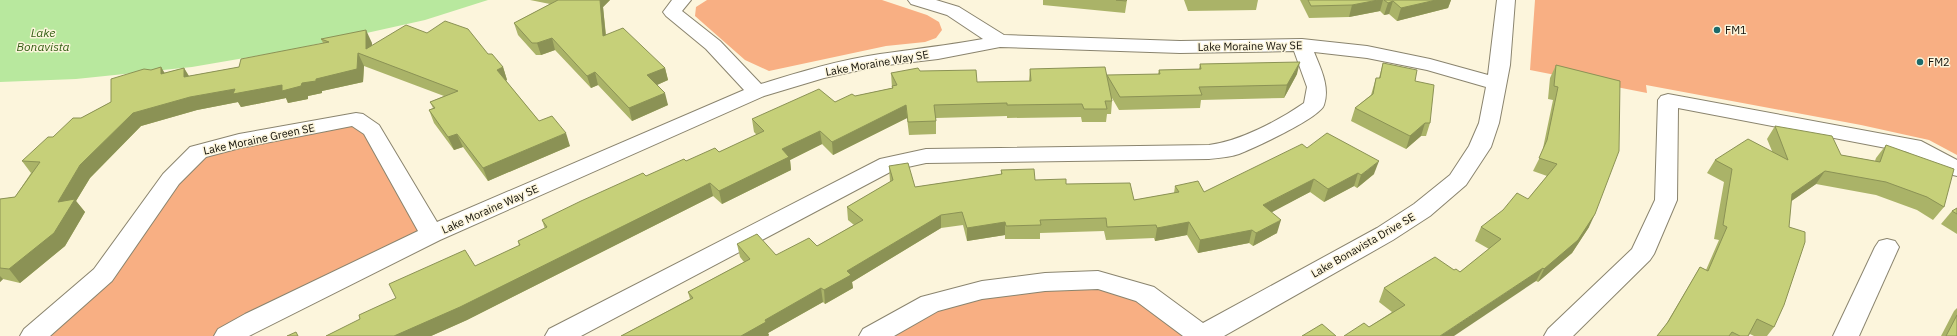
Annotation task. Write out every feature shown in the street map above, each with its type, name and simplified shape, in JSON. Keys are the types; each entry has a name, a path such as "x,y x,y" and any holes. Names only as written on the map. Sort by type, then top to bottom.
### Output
{"street":[{"path":"682,0 672,12 713,45 757,92"},
{"path":"917,0 953,11 1000,41"},
{"name":"Lake Bonavista Drive SE","path":"872,336 930,304 982,290 1045,282 1098,280 1145,294 1201,336 1385,234 1422,210 1458,180 1480,147 1489,123 1496,84 1506,0"},
{"name":"Lake Moraine Way SE","path":"227,336 254,321 432,234 757,92 819,73 841,68 1000,41 1180,47 1302,45 1367,52 1430,66 1496,84"},
{"path":"558,336 888,164 926,156 1209,152 1231,150 1297,118 1314,106 1317,87 1302,45"},
{"path":"1556,336 1642,254 1666,200 1668,100 1913,146 1957,170"},
{"name":"Lake Moraine Green SE","path":"33,336 103,275 172,179 198,152 232,143 356,119 372,130 432,234"},
{"path":"1846,336 1888,247"}],"shaded area":[{"path":"707,0 882,0 927,15 939,22 942,30 936,38 925,42 886,46 769,71 745,60 695,16 696,7"},
{"path":"1535,0 1957,0 1957,155 1929,140 1861,125 1646,85 1647,93 1530,70"},
{"path":"356,119 432,234 227,336 33,336 103,275 198,152"},
{"path":"1098,280 1201,336 872,336 930,304"}],"water":[{"name":"Lake Bonavista","path":"0,0 488,0 425,20 290,50 192,67 76,79 0,82"}],"building":[{"path":"558,0 600,0 603,36 623,28 665,68 647,75 665,93 629,108 595,72 587,76 552,38 537,43 532,43 514,23"},
{"path":"1308,0 1378,0 1352,5 1311,6"},
{"path":"1384,0 1436,0 1401,8 1393,1 1388,3"},
{"path":"445,21 468,29 488,54 492,54 503,67 497,70 539,121 552,116 566,133 483,168 457,134 448,137 429,110 435,108 430,102 458,91 358,53 357,69 316,79 316,81 302,83 301,86 282,91 282,85 233,94 235,89 190,97 133,113 80,165 58,202 75,199 54,233 9,269 0,268 0,199 15,197 40,162 22,161 48,137 53,137 73,118 81,118 111,102 111,79 144,69 151,70 161,67 161,74 184,68 184,77 239,67 241,59 329,42 321,39 366,30 366,49 406,25 427,33"},
{"path":"1300,62 1287,85 1199,87 1202,95 1120,97 1107,75 1160,74 1159,70 1201,69 1200,64"},
{"path":"1383,63 1417,70 1415,81 1434,85 1430,123 1425,123 1410,136 1355,108 1373,94 1376,78 1380,78"},
{"path":"1556,65 1620,81 1619,151 1595,214 1578,240 1544,269 1543,268 1440,336 1344,336 1364,323 1369,327 1405,305 1384,288 1435,257 1454,270 1456,269 1460,272 1501,239 1481,227 1503,210 1517,193 1528,199 1557,164 1539,158 1547,140 1558,87 1554,86"},
{"path":"1105,67 1112,101 1105,101 1107,109 1084,109 1082,104 1007,105 1007,103 934,105 936,121 908,122 906,105 832,142 820,131 782,149 789,157 719,191 710,183 460,307 394,336 326,336 360,319 359,315 396,298 389,284 465,250 475,266 520,245 518,241 547,227 542,220 581,201 643,173 646,176 684,159 686,161 715,148 719,152 764,131 752,119 819,89 835,102 852,94 855,96 893,88 892,86 897,85 891,73 918,68 920,71 976,70 977,82 1031,81 1030,69"},
{"path":"1775,126 1832,136 1841,155 1880,162 1886,145 1954,169 1944,207 1927,197 1886,182 1825,171 1792,194 1789,227 1805,232 1805,242 1784,305 1774,327 1757,319 1748,336 1740,336 1732,332 1729,336 1657,336 1668,322 1700,267 1708,271 1727,227 1723,225 1732,169 1715,160 1748,139 1788,160"},
{"path":"1327,133 1379,161 1361,175 1358,173 1328,189 1314,179 1263,205 1281,220 1256,233 1252,230 1200,240 1189,222 1157,228 1156,225 1107,227 1106,218 1040,220 1041,225 1006,226 1005,222 967,228 962,212 941,215 847,271 851,275 824,290 821,288 765,320 766,322 741,336 621,336 693,298 688,292 750,259 737,244 757,234 776,255 809,238 817,246 863,220 847,207 893,180 889,166 908,163 915,187 1002,174 1001,170 1034,169 1035,180 1066,179 1066,184 1130,183 1134,200 1179,192 1175,186 1198,181 1204,192 1302,144 1307,148"},
{"path":"1957,208 1957,214 1952,211"},
{"path":"1957,315 1957,336 1946,336"},
{"path":"1322,324 1336,336 1302,336"},
{"path":"296,332 298,336 287,336"}],"place":[{"name":"FM1","path":"1717,30"},
{"name":"FM2","path":"1920,62"}]}
